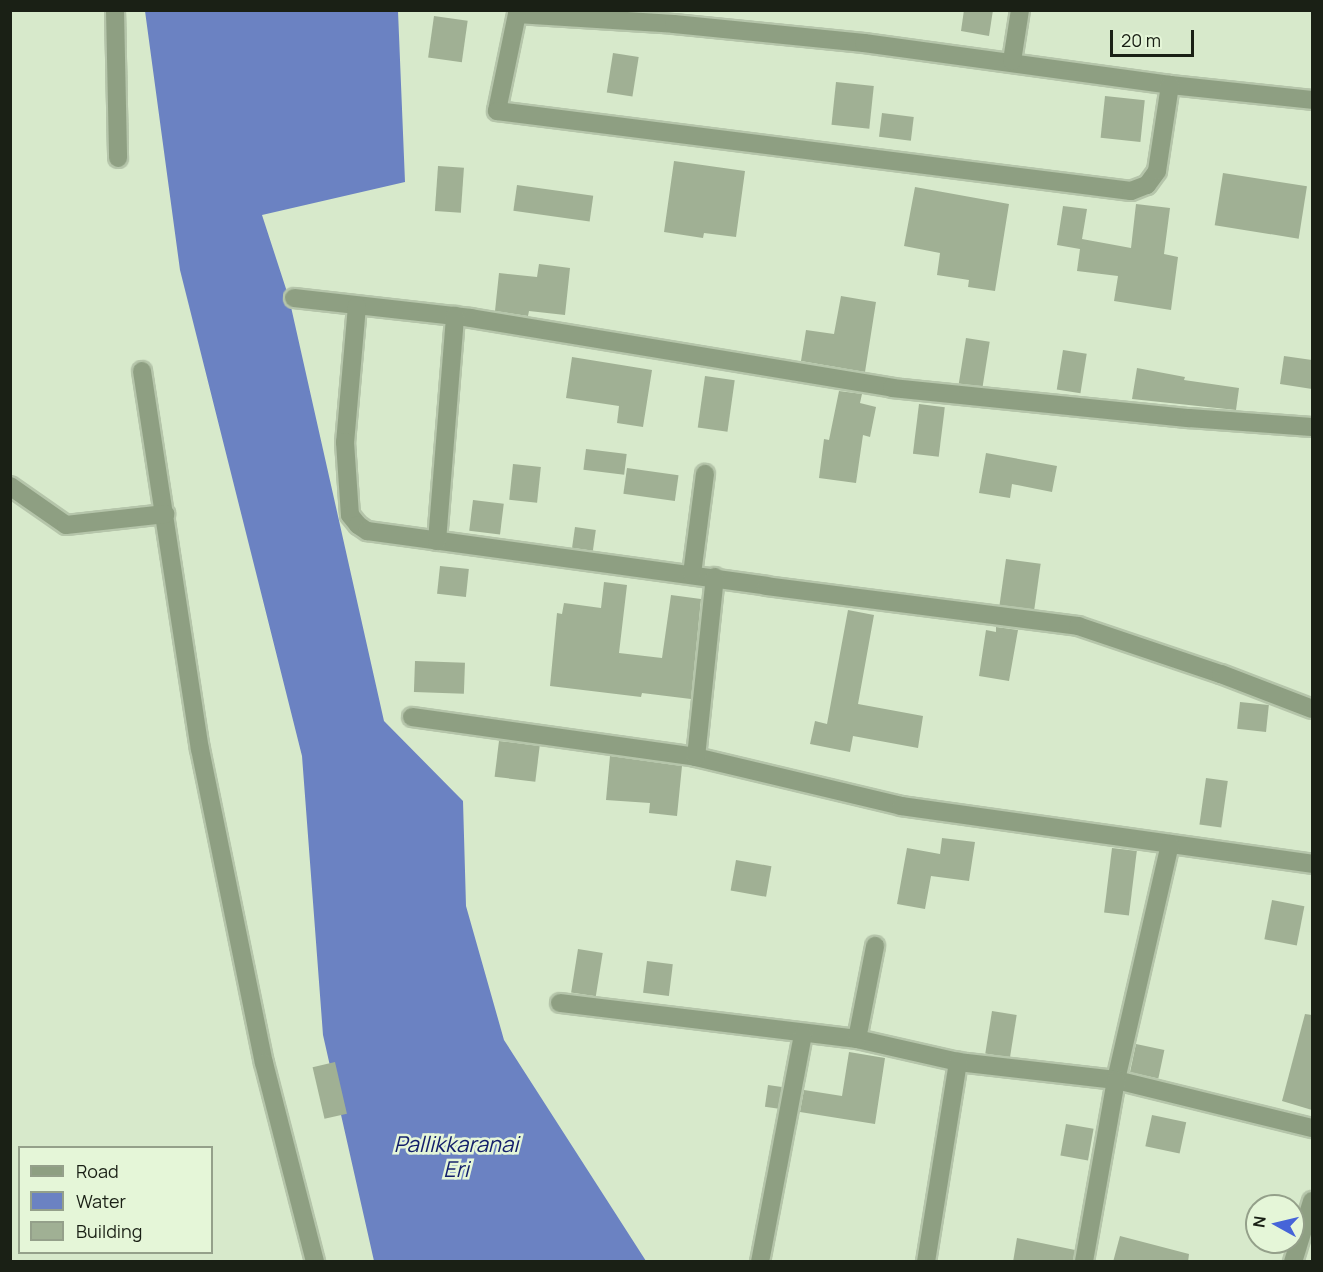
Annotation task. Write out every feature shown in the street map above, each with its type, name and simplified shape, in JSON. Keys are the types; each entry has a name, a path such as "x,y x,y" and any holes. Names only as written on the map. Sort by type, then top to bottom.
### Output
{"street":[{"path":"115,10 118,158"},
{"path":"1012,61 1020,10"},
{"path":"1170,85 1157,171 1147,185 1131,191 497,111 517,12 675,17 1012,61 1170,85 1312,100"},
{"path":"294,298 455,316 892,388 1188,418 1312,427"},
{"path":"357,306 345,442 350,515 366,531 1078,626 1221,674 1312,709"},
{"path":"437,541 455,316"},
{"path":"142,371 205,772 264,1063 315,1262"},
{"path":"692,574 705,474"},
{"path":"10,486 66,525 165,514"},
{"path":"696,757 715,578"},
{"path":"412,717 696,757 901,806 1312,864"},
{"path":"1084,1262 1116,1080 1170,844"},
{"path":"857,1040 874,946"},
{"path":"560,1003 857,1040 958,1062 1116,1080 1312,1128"},
{"path":"760,1262 803,1035"},
{"path":"926,1262 958,1062"},
{"path":"1293,1262 1312,1200"}],"water":[{"name":"Pallikkaranai Eri","path":"145,11 398,11 405,182 262,215 289,298 384,721 463,801 466,906 504,1040 646,1261 374,1261 323,1035 302,756 180,270"}],"building":[{"path":"964,10 993,10 989,36 961,31"},
{"path":"434,16 468,21 462,62 428,58"},
{"path":"613,53 639,57 632,97 607,93"},
{"path":"836,82 874,86 869,129 832,125"},
{"path":"1105,96 1145,100 1140,142 1101,138"},
{"path":"882,113 914,117 911,141 879,137"},
{"path":"674,161 745,171 736,237 704,233 703,238 664,232"},
{"path":"438,166 464,168 461,213 435,211"},
{"path":"1223,173 1307,186 1299,239 1215,225"},
{"path":"517,185 593,196 590,221 513,211"},
{"path":"915,187 1009,204 995,291 968,287 969,280 937,275 940,253 904,246"},
{"path":"1136,204 1170,208 1164,254 1178,257 1171,310 1114,301 1118,276 1077,271 1080,249 1057,245 1063,206 1087,209 1082,239 1131,248"},
{"path":"539,264 570,268 565,315 529,311 528,316 495,311 499,273 537,277"},
{"path":"841,296 876,302 865,372 801,361 806,330 834,334"},
{"path":"966,338 990,342 983,387 959,383"},
{"path":"1063,350 1087,354 1080,393 1057,390"},
{"path":"1284,356 1312,360 1312,389 1280,384"},
{"path":"572,357 652,370 643,427 617,423 619,406 566,398"},
{"path":"1137,368 1185,377 1184,380 1239,388 1236,410 1132,399"},
{"path":"705,376 735,380 727,432 698,427"},
{"path":"839,391 862,394 860,403 876,407 870,437 863,435 856,483 819,478 824,439 829,440"},
{"path":"919,404 945,407 939,457 913,454"},
{"path":"586,449 627,454 624,475 583,470"},
{"path":"986,453 1057,466 1052,492 1012,484 1010,498 979,493"},
{"path":"513,464 541,467 537,503 509,500"},
{"path":"627,468 678,475 675,501 623,494"},
{"path":"473,500 504,504 500,535 469,531"},
{"path":"575,527 596,530 593,551 572,548"},
{"path":"1006,559 1041,564 1034,610 999,606"},
{"path":"440,566 469,569 466,597 437,594"},
{"path":"604,582 627,585 619,653 662,658 671,595 701,599 691,699 642,693 641,697 550,686 557,613 562,614 564,603 601,608"},
{"path":"848,610 874,615 858,704 923,716 918,748 853,736 850,752 810,744 815,721 827,724"},
{"path":"996,627 1018,630 1009,681 979,676 986,630 996,632"},
{"path":"415,661 465,663 464,694 414,692"},
{"path":"1240,702 1269,705 1266,732 1237,729"},
{"path":"499,741 540,746 535,782 495,777"},
{"path":"610,756 682,766 677,816 649,813 650,803 606,800"},
{"path":"1206,778 1228,781 1221,828 1199,825"},
{"path":"942,838 975,842 969,881 931,876 925,909 897,904 907,848 940,854"},
{"path":"1112,848 1137,851 1129,916 1104,913"},
{"path":"736,860 771,866 766,897 731,891"},
{"path":"1272,900 1304,906 1297,946 1264,939"},
{"path":"578,949 603,953 596,996 571,992"},
{"path":"647,961 673,964 669,996 643,993"},
{"path":"992,1011 1017,1015 1010,1057 985,1053"},
{"path":"1305,1014 1312,1015 1312,1110 1282,1101"},
{"path":"1136,1044 1164,1050 1158,1078 1130,1072"},
{"path":"849,1052 885,1058 875,1124 800,1112 804,1090 842,1096"},
{"path":"335,1062 347,1114 325,1119 313,1067"},
{"path":"768,1085 782,1087 779,1109 765,1107"},
{"path":"1152,1115 1186,1122 1180,1154 1145,1146"},
{"path":"1066,1124 1094,1129 1088,1160 1060,1156"},
{"path":"1120,1236 1189,1254 1188,1262 1113,1262"},
{"path":"1017,1238 1075,1250 1073,1262 1013,1262"}]}
